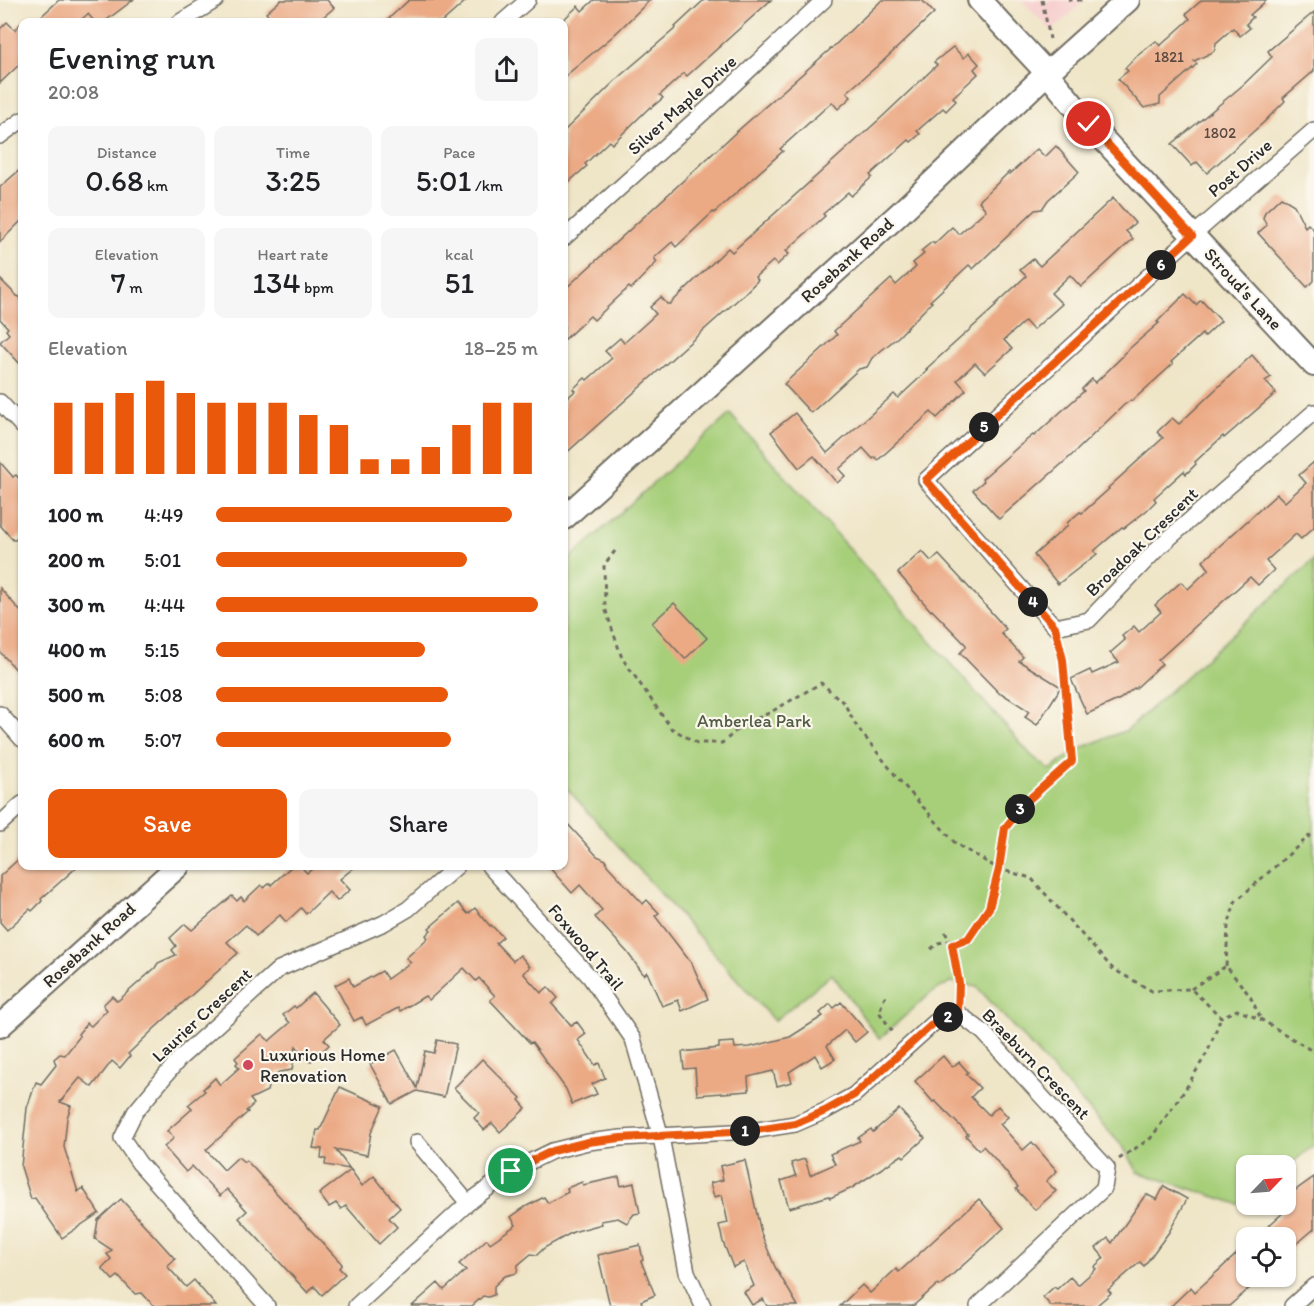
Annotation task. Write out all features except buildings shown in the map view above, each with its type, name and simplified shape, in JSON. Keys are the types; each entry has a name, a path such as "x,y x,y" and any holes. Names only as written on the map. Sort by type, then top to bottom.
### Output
{"street":[{"path":"187,18 216,0"},
{"path":"508,18 528,0"},
{"name":"Silver Maple Drive","path":"568,234 824,0"},
{"name":"Stroud's Lane","path":"979,0 1047,73 1089,124 1314,365"},
{"name":"Rosebank Road","path":"568,514 899,214 1047,73 1128,0"},
{"path":"0,136 18,123"},
{"name":"Post Drive","path":"1192,236 1314,130"},
{"path":"1055,627 926,480 1192,236"},
{"path":"0,402 18,422"},
{"name":"Broadoak Crescent","path":"1055,627 1089,620 1160,547 1314,412"},
{"path":"0,714 18,734"},
{"path":"0,824 18,808"},
{"name":"Rosebank Road","path":"0,1026 174,870"},
{"name":"Laurier Crescent","path":"267,1306 139,1163 122,1138 135,1112 180,1058 279,969 384,923 408,909 452,870"},
{"name":"Foxwood Trail","path":"493,870 590,977 633,1039 661,1137 687,1272 703,1306"},
{"name":"Braeburn Crescent","path":"661,1137 750,1131 795,1124 854,1095 935,1022 958,1014 983,1032 1107,1168"},
{"path":"356,1306 468,1203 511,1171 552,1151 588,1142 661,1137"},
{"path":"417,1142 468,1203"},
{"path":"978,1306 1104,1188 1107,1168"},
{"path":"1292,1306 1314,1286"}],"path":[{"path":"1042,0 1050,39"},
{"path":"1068,0 1082,0"},
{"path":"615,551 604,565 605,608 622,658 671,728 697,743 722,743 743,725 771,712 821,683 844,703 857,727 900,781 956,843 999,869 1031,878 1113,969 1152,991 1191,989 1226,966"},
{"path":"931,949 938,943 968,939 989,908 999,869 1005,828 1027,801 1072,761 1063,660 1055,627"},
{"path":"1262,1020 1250,996 1226,966 1228,926 1235,902 1314,832"},
{"path":"945,932 951,943 959,983 958,1014"},
{"path":"1191,989 1221,1017"},
{"path":"885,996 879,1012 893,1032"},
{"path":"1107,1168 1151,1138 1185,1090 1202,1060 1221,1017 1237,1010 1262,1020 1314,1052"}],"shaded area":[{"path":"1021,0 1085,0 1052,31"}],"green space":[{"name":"Amberlea Park","path":"730,414 1031,755 1050,770 1080,748 1127,730 1314,560 1314,1145 1296,1160 1296,1155 1236,1155 1236,1203 1138,1172 1124,1148 977,987 951,982 931,993 879,1039 832,974 774,1021 568,789 568,560"}],"place":[{"name":"Luxurious Home Renovation","path":"248,1065"}],"route":[{"path":"511,1171 552,1151 588,1142 750,1131 795,1124 854,1095 935,1022 958,1014 959,983 952,945 968,939 989,908 999,869 1005,828 1027,801 1072,761 1063,660 1055,627 926,480 1192,236 1089,124"}]}
